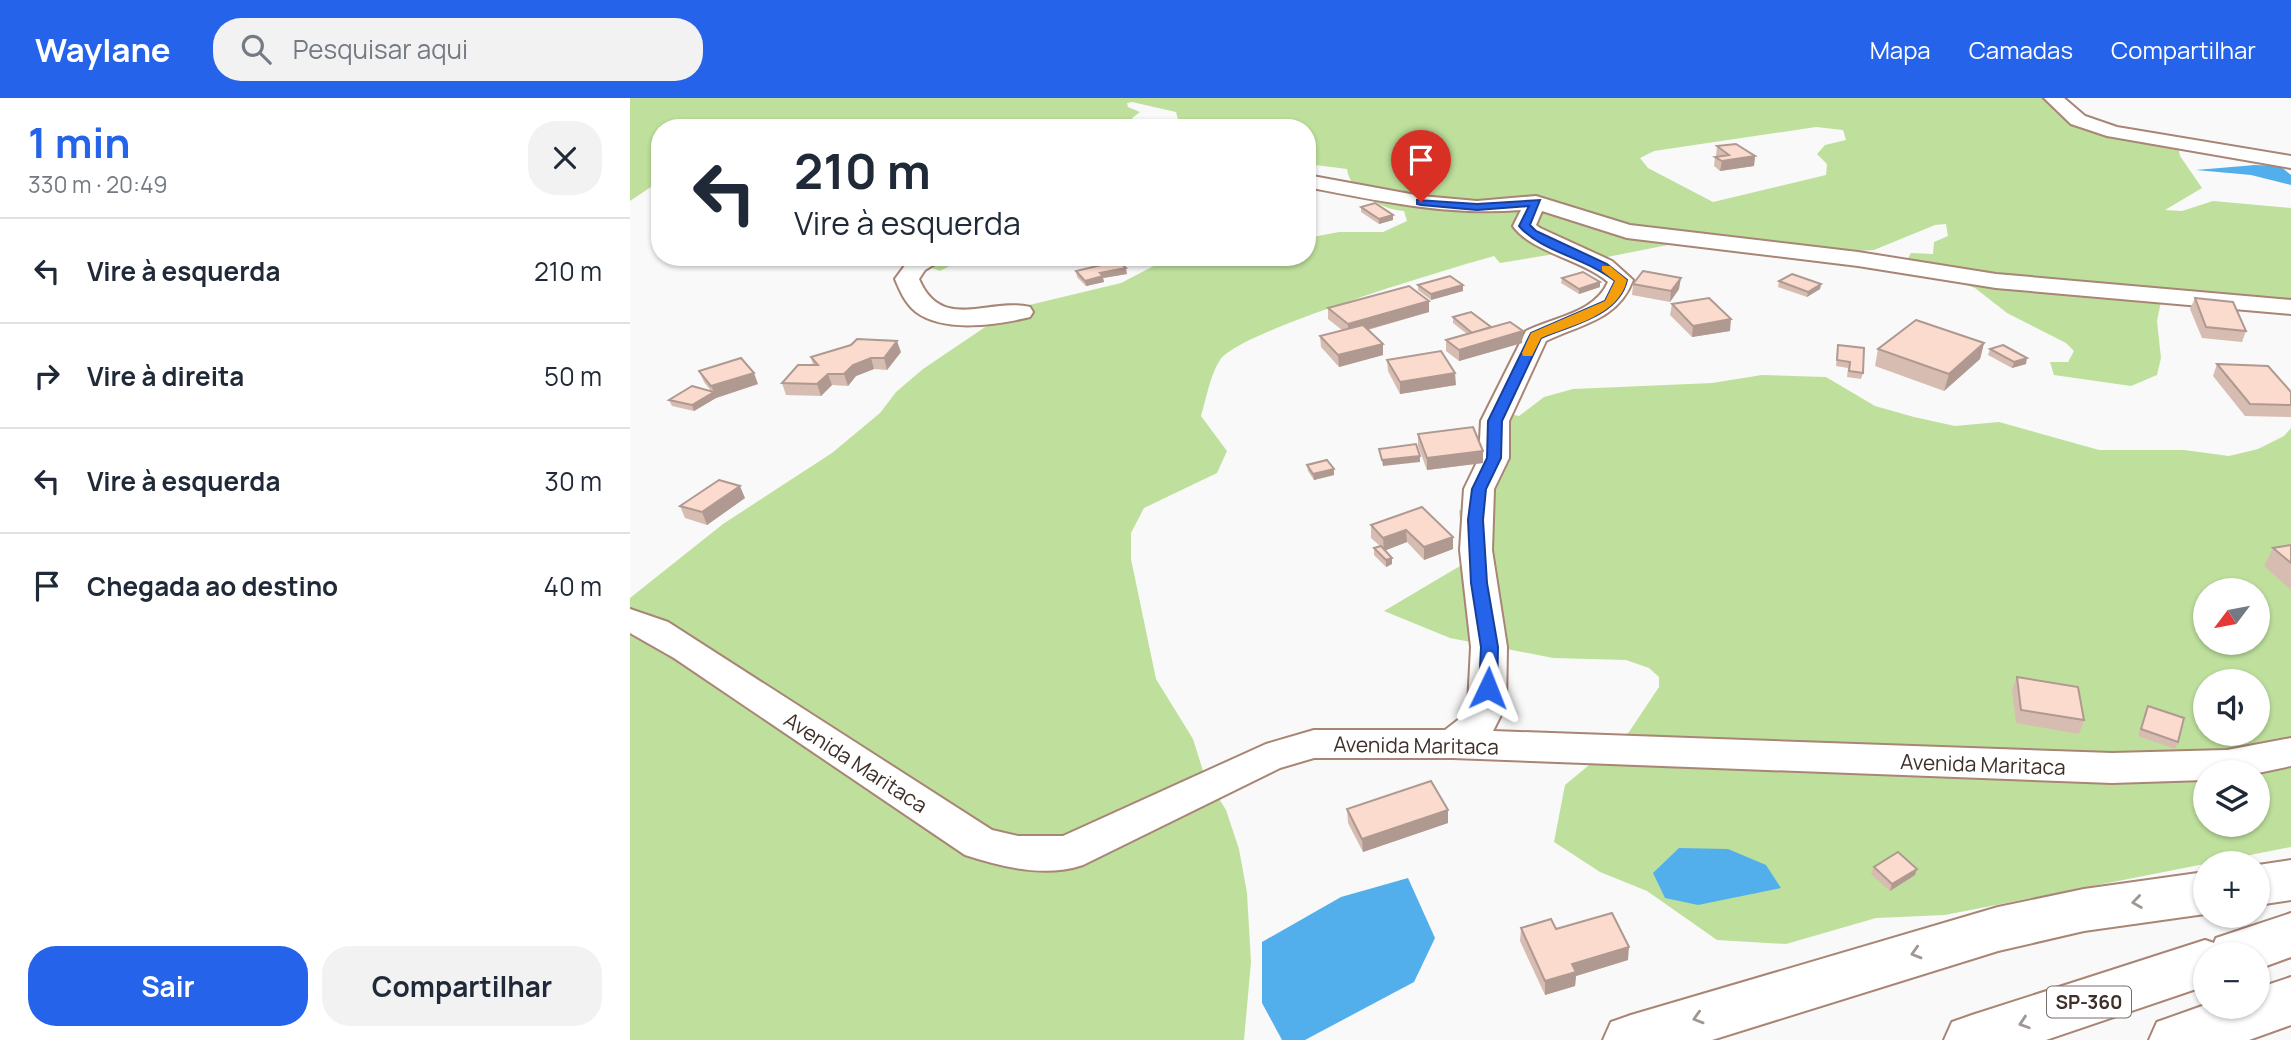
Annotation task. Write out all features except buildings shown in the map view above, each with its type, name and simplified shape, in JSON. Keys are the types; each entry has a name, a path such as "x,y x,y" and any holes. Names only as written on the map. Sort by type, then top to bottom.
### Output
{"highway":[{"path":"2270,883 2291,880"},
{"path":"1631,1040 1997,929 2084,910 2193,895"},
{"path":"2270,942 2291,935"},
{"name":"SP-360","path":"1972,1040 2193,968"},
{"path":"2177,1040 2226,1029 2291,1002"}],"street":[{"path":"2053,98 2078,120 2114,132 2291,162"},
{"path":"1316,183 1421,202 1477,207 1536,202 1627,231 1858,260 1996,281 2291,307"},
{"path":"1453,744 1478,724 1487,705 1489,647 1479,583 1476,520 1479,489 1494,458 1495,421 1535,336 1609,304 1619,291 1621,280 1604,266 1532,233 1524,226 1536,202"},
{"path":"916,266 907,279 915,294 932,311 952,317 1021,312"},
{"name":"Avenida Maritaca","path":"630,620 656,631 687,650 980,843 1018,853 1068,853 1266,758 1314,744 1453,744 2112,768 2227,765 2291,752"}],"green space":[{"path":"630,98 2060,98 2068,108 2096,124 2178,147 2180,156 2202,188 2165,210 2182,211 2213,201 2291,208 2291,313 2212,294 2163,292 2157,321 2161,358 2157,375 2131,386 2054,375 2050,362 2068,362 2074,351 2066,343 2007,313 1975,288 1922,269 1907,260 1911,253 1933,254 1934,242 1948,236 1946,224 1935,225 1874,250 1830,253 1678,243 1602,258 1561,253 1500,263 1494,256 1348,302 1265,333 1235,348 1220,360 1211,380 1201,416 1227,451 1217,473 1144,508 1131,533 1131,559 1156,679 1193,739 1204,774 1226,810 1239,849 1247,893 1251,962 1244,1040 630,1040 630,598 723,524 832,453 880,413 896,392 923,369 997,319 1025,306 1121,283 1154,266 1316,266 1316,236 1339,232 1383,232 1407,221 1404,211 1386,207 1360,192 1349,177 1347,169 1316,165 1316,119 1178,119 1176,112 1132,102 1127,103 1128,107 1140,112 1133,119 651,119 651,187 630,201","holes":["1816,127 1843,130 1846,140 1825,145 1817,154 1827,164 1826,175 1713,202 1648,168 1640,158 1654,151"]},
{"path":"927,266 950,266 940,271"},
{"path":"1762,375 1826,377 1875,406 1914,417 1955,426 1999,422 2099,450 2184,450 2229,456 2258,449 2284,436 2291,428 2291,847 2270,851 2193,851 2193,866 1945,915 1876,918 1786,944 1717,940 1647,891 1600,872 1554,842 1565,785 1629,732 1659,687 1659,677 1649,668 1626,660 1553,658 1450,638 1384,611 1465,563 1459,511 1509,463 1500,412 1519,416 1544,397 1573,389 1712,383"}],"water":[{"path":"2255,165 2280,166 2291,175 2291,185 2251,175 2196,170"},
{"path":"1679,848 1728,849 1766,865 1781,888 1698,905 1665,898 1653,873"},
{"path":"1408,878 1435,938 1414,982 1305,1040 1282,1040 1262,1003 1262,942 1341,897"}],"slow traffic":[{"path":"1528,353 1535,336 1609,304 1619,291 1621,280 1606,269"}],"route":[{"path":"1421,202 1477,207 1536,202 1524,226 1532,233 1604,266 1621,280 1619,291 1609,304 1535,336 1495,421 1494,458 1479,489 1476,520 1479,583 1489,647 1488,688"}]}
